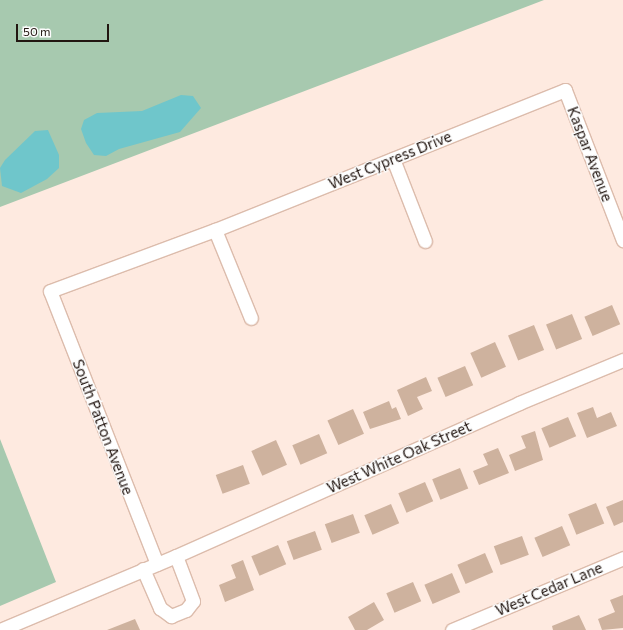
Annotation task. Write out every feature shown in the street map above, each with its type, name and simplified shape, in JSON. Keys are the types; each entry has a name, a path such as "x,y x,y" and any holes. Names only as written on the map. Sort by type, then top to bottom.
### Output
{"street":[{"name":"West Cypress Drive","path":"50,291 215,230 565,90"},
{"name":"Kaspar Avenue","path":"565,90 623,240"},
{"path":"393,159 424,241"},
{"path":"215,230 251,318"},
{"name":"South Patton Avenue","path":"50,291 157,564"},
{"name":"West White Oak Street","path":"0,630 176,556 519,403 623,360"},
{"path":"143,569 160,608 171,616 186,610 193,601 176,556"},
{"name":"West Cedar Lane","path":"452,630 623,558"}],"green space":[{"path":"0,0 544,0 0,207"},
{"path":"0,439 56,582 0,606"}],"water":[{"path":"181,95 193,96 201,108 180,132 119,149 106,156 94,155 86,143 81,129 84,120 97,113 142,111"},
{"path":"48,130 59,155 59,168 47,179 21,193 2,186 0,168 5,160 35,131"}],"building":[{"path":"612,305 620,324 593,336 584,317"},
{"path":"572,314 582,339 556,350 546,324"},
{"path":"534,325 544,350 518,361 508,335"},
{"path":"495,342 506,367 481,378 470,353"},
{"path":"465,366 473,385 446,397 437,378"},
{"path":"426,377 432,391 417,397 423,409 408,416 397,390"},
{"path":"389,401 392,409 396,407 401,419 370,429 363,412"},
{"path":"593,407 597,418 611,412 617,426 587,438 577,413"},
{"path":"353,409 364,434 338,445 327,420"},
{"path":"568,417 576,436 550,448 541,428"},
{"path":"535,431 543,460 515,471 509,455 526,448 521,436"},
{"path":"319,434 327,453 301,465 292,445"},
{"path":"276,440 287,465 262,476 251,451"},
{"path":"498,448 509,473 479,485 473,471 488,465 483,454"},
{"path":"243,465 250,484 223,494 216,475"},
{"path":"460,468 468,488 440,500 432,479"},
{"path":"425,482 433,501 407,513 398,493"},
{"path":"623,500 623,522 614,526 606,507"},
{"path":"596,503 604,523 576,535 568,514"},
{"path":"391,504 399,523 373,535 364,515"},
{"path":"353,514 360,533 332,543 325,524"},
{"path":"562,526 570,545 543,557 534,538"},
{"path":"315,531 322,550 294,560 287,541"},
{"path":"522,536 529,555 501,565 494,546"},
{"path":"278,545 286,564 260,576 251,556"},
{"path":"485,553 493,572 466,584 457,565"},
{"path":"243,560 254,590 225,602 219,585 236,578 231,565"},
{"path":"452,573 460,592 433,604 424,585"},
{"path":"413,582 421,601 395,613 386,593"},
{"path":"623,595 623,628 602,630 598,619 615,612 610,600"},
{"path":"374,602 384,620 367,630 355,630 348,617"},
{"path":"579,615 586,630 553,630 552,626"},
{"path":"135,619 140,630 107,630"}]}
